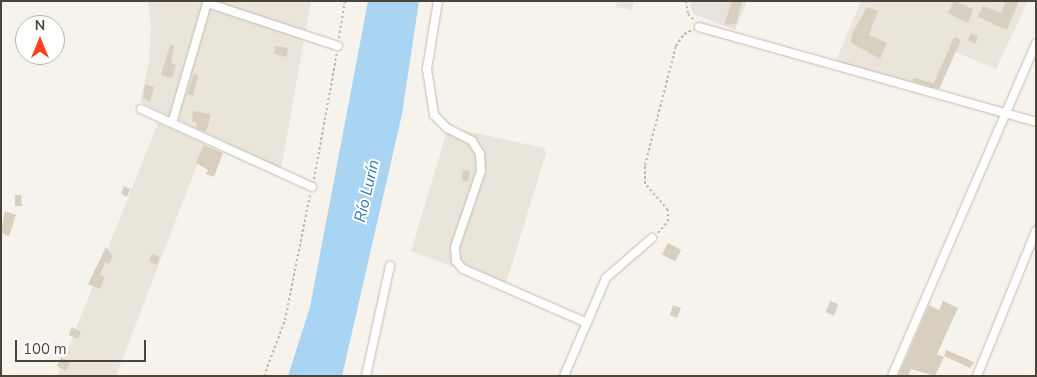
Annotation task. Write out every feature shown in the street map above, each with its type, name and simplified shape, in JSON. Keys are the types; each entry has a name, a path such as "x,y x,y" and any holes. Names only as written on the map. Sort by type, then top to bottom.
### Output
{"street":[{"path":"438,1 427,69 434,115 447,128 472,141 480,154 481,171 456,247 456,260 463,269 585,322"},
{"path":"172,124 207,3 338,46"},
{"path":"699,27 1036,122"},
{"path":"892,376 1036,43"},
{"path":"141,109 312,187"},
{"path":"977,376 1036,231"},
{"path":"564,376 585,322 606,278 652,238"},
{"path":"366,376 390,266"}],"path":[{"path":"652,238 668,221 668,210 645,184 645,165 676,46 684,34 699,27 688,14 686,1"}],"shaded area":[{"path":"148,1 311,1 281,169 140,102 149,62 151,24"},
{"path":"617,1 634,1 632,10 616,7"},
{"path":"692,1 747,1 735,30 694,14 690,7"},
{"path":"861,1 1028,1 996,69 955,52 938,92 835,63"},
{"path":"158,123 205,144 116,376 57,376"},
{"path":"448,127 544,148 546,153 505,287 411,251"}],"water":[{"name":"Río Lurín","path":"368,1 419,1 402,114 342,376 288,376 310,307"}],"building":[{"path":"732,1 742,1 736,24 724,25"},
{"path":"954,1 973,9 968,23 948,13"},
{"path":"1006,1 1019,1 1007,30 978,17 983,6 1001,13"},
{"path":"867,7 878,11 869,35 887,43 880,59 851,43 852,34"},
{"path":"971,33 978,36 975,43 968,40"},
{"path":"954,37 961,40 939,89 913,81 913,78 934,83"},
{"path":"170,45 174,46 171,63 176,65 172,78 161,75"},
{"path":"275,46 288,48 287,57 274,54"},
{"path":"194,74 198,75 193,96 187,94"},
{"path":"145,84 154,87 150,102 143,98"},
{"path":"193,111 211,114 206,132 196,128 197,123 192,121"},
{"path":"204,145 223,153 214,177 206,174 208,170 196,163"},
{"path":"463,170 470,171 468,182 462,180"},
{"path":"124,186 130,189 127,197 121,194"},
{"path":"15,195 21,195 22,206 15,206"},
{"path":"5,211 16,215 9,236 1,233"},
{"path":"668,243 681,250 675,262 662,254"},
{"path":"106,247 113,256 109,264 105,262 100,275 105,277 100,289 88,284"},
{"path":"152,254 160,257 157,265 149,261"},
{"path":"830,301 838,304 834,315 826,312"},
{"path":"943,301 958,308 937,354 944,357 935,376 911,369 908,376 898,376 929,305 939,310"},
{"path":"673,305 681,308 677,318 670,315"},
{"path":"72,327 81,332 78,339 69,335"},
{"path":"946,350 974,362 970,368 944,356"},
{"path":"61,357 70,362 66,371 57,366"}]}
